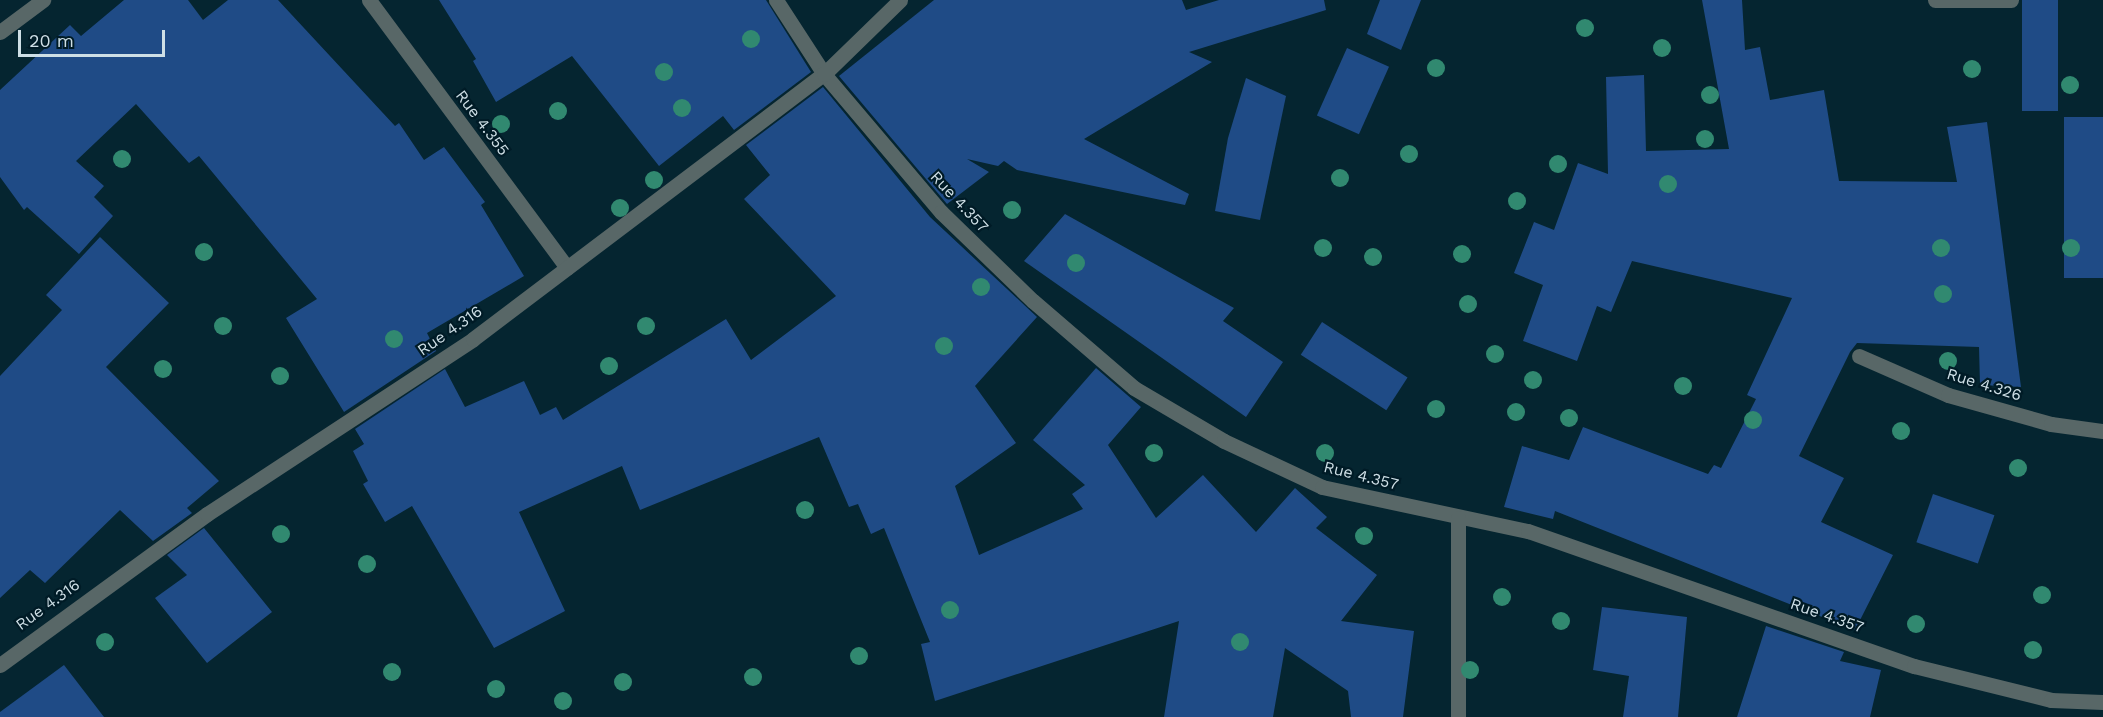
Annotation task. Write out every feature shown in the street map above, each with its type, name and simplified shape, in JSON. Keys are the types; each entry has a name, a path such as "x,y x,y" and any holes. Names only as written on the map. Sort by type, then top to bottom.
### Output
{"street":[{"path":"0,32 43,0"},
{"name":"Rue 4.355","path":"369,0 567,268"},
{"name":"Rue 4.357","path":"776,0 824,74 941,212 1033,301 1134,388 1224,441 1322,487 1458,518 1528,531 1914,666 2051,700 2103,702"},
{"name":"Rue 4.316","path":"0,665 207,514 473,339 824,74 900,0"},
{"path":"1935,0 2012,0"},
{"name":"Rue 4.326","path":"1859,357 1948,395 2051,424 2103,431"},
{"path":"1458,518 1458,717"}],"building":[{"path":"124,0 188,0 203,20 228,0 278,0 395,126 399,123 424,160 444,147 485,202 481,205 524,276 427,333 436,351 344,412 286,318 317,299 199,156 189,163 136,104 76,161 104,186 94,197 113,216 79,254 27,207 24,210 0,177 0,90 70,25 81,36"},
{"path":"439,0 766,0 811,72 734,130 723,116 659,166 572,56 496,102 473,61 476,59"},
{"path":"934,0 1182,0 1186,10 1219,0 1324,0 1326,10 1189,52 1212,62 1084,139 1189,194 1185,205 1017,170 1004,161 998,166 967,159 989,172 947,204 839,76"},
{"path":"1380,0 1421,0 1401,50 1367,34"},
{"path":"1702,0 1742,0 1745,50 1760,47 1770,100 1824,90 1839,181 1957,182 1947,127 1987,122 2021,387 1980,385 1979,347 1857,343 1850,352 1799,456 1844,478 1821,522 1893,555 1855,630 1555,511 1553,519 1504,507 1522,446 1569,460 1583,427 1708,474 1714,465 1721,468 1756,399 1747,395 1792,298 1632,261 1611,312 1597,306 1577,361 1523,341 1543,285 1514,273 1534,222 1554,230 1578,163 1608,174 1606,77 1644,75 1646,151 1729,149"},
{"path":"2022,0 2058,0 2058,111 2022,111"},
{"path":"1347,48 1389,67 1359,134 1317,116"},
{"path":"1246,78 1286,96 1260,220 1215,211 1228,138"},
{"path":"823,87 930,217 1037,317 975,386 1016,443 955,486 979,555 1083,509 1072,494 1085,485 1033,440 1096,368 1141,407 1108,445 1156,518 1203,475 1256,532 1295,488 1327,517 1316,528 1377,575 1341,621 1414,631 1403,717 1351,717 1348,691 1285,648 1273,717 1164,717 1179,621 935,701 921,644 930,642 884,528 871,534 858,504 849,507 819,437 640,510 622,466 519,512 565,611 494,648 412,506 385,522 363,484 368,481 353,451 364,444 355,429 445,369 465,407 524,381 540,415 556,407 563,420 726,319 751,360 836,296 744,199 770,175 746,145"},
{"path":"2064,117 2103,117 2103,278 2064,278"},
{"path":"1065,214 1234,308 1223,321 1283,362 1246,417 1024,261"},
{"path":"100,237 169,303 106,367 219,481 187,508 192,513 153,541 120,510 45,583 30,570 0,598 0,376 62,310 46,295"},
{"path":"1322,322 1408,378 1386,410 1301,355"},
{"path":"1933,494 1994,515 1978,563 1916,542"},
{"path":"204,528 272,612 207,663 155,598 187,575 167,555"},
{"path":"1602,607 1687,617 1678,717 1623,717 1629,676 1593,670"},
{"path":"1766,626 1844,652 1840,661 1881,670 1870,717 1737,717"},
{"path":"64,665 104,717 0,717 0,712"}]}
